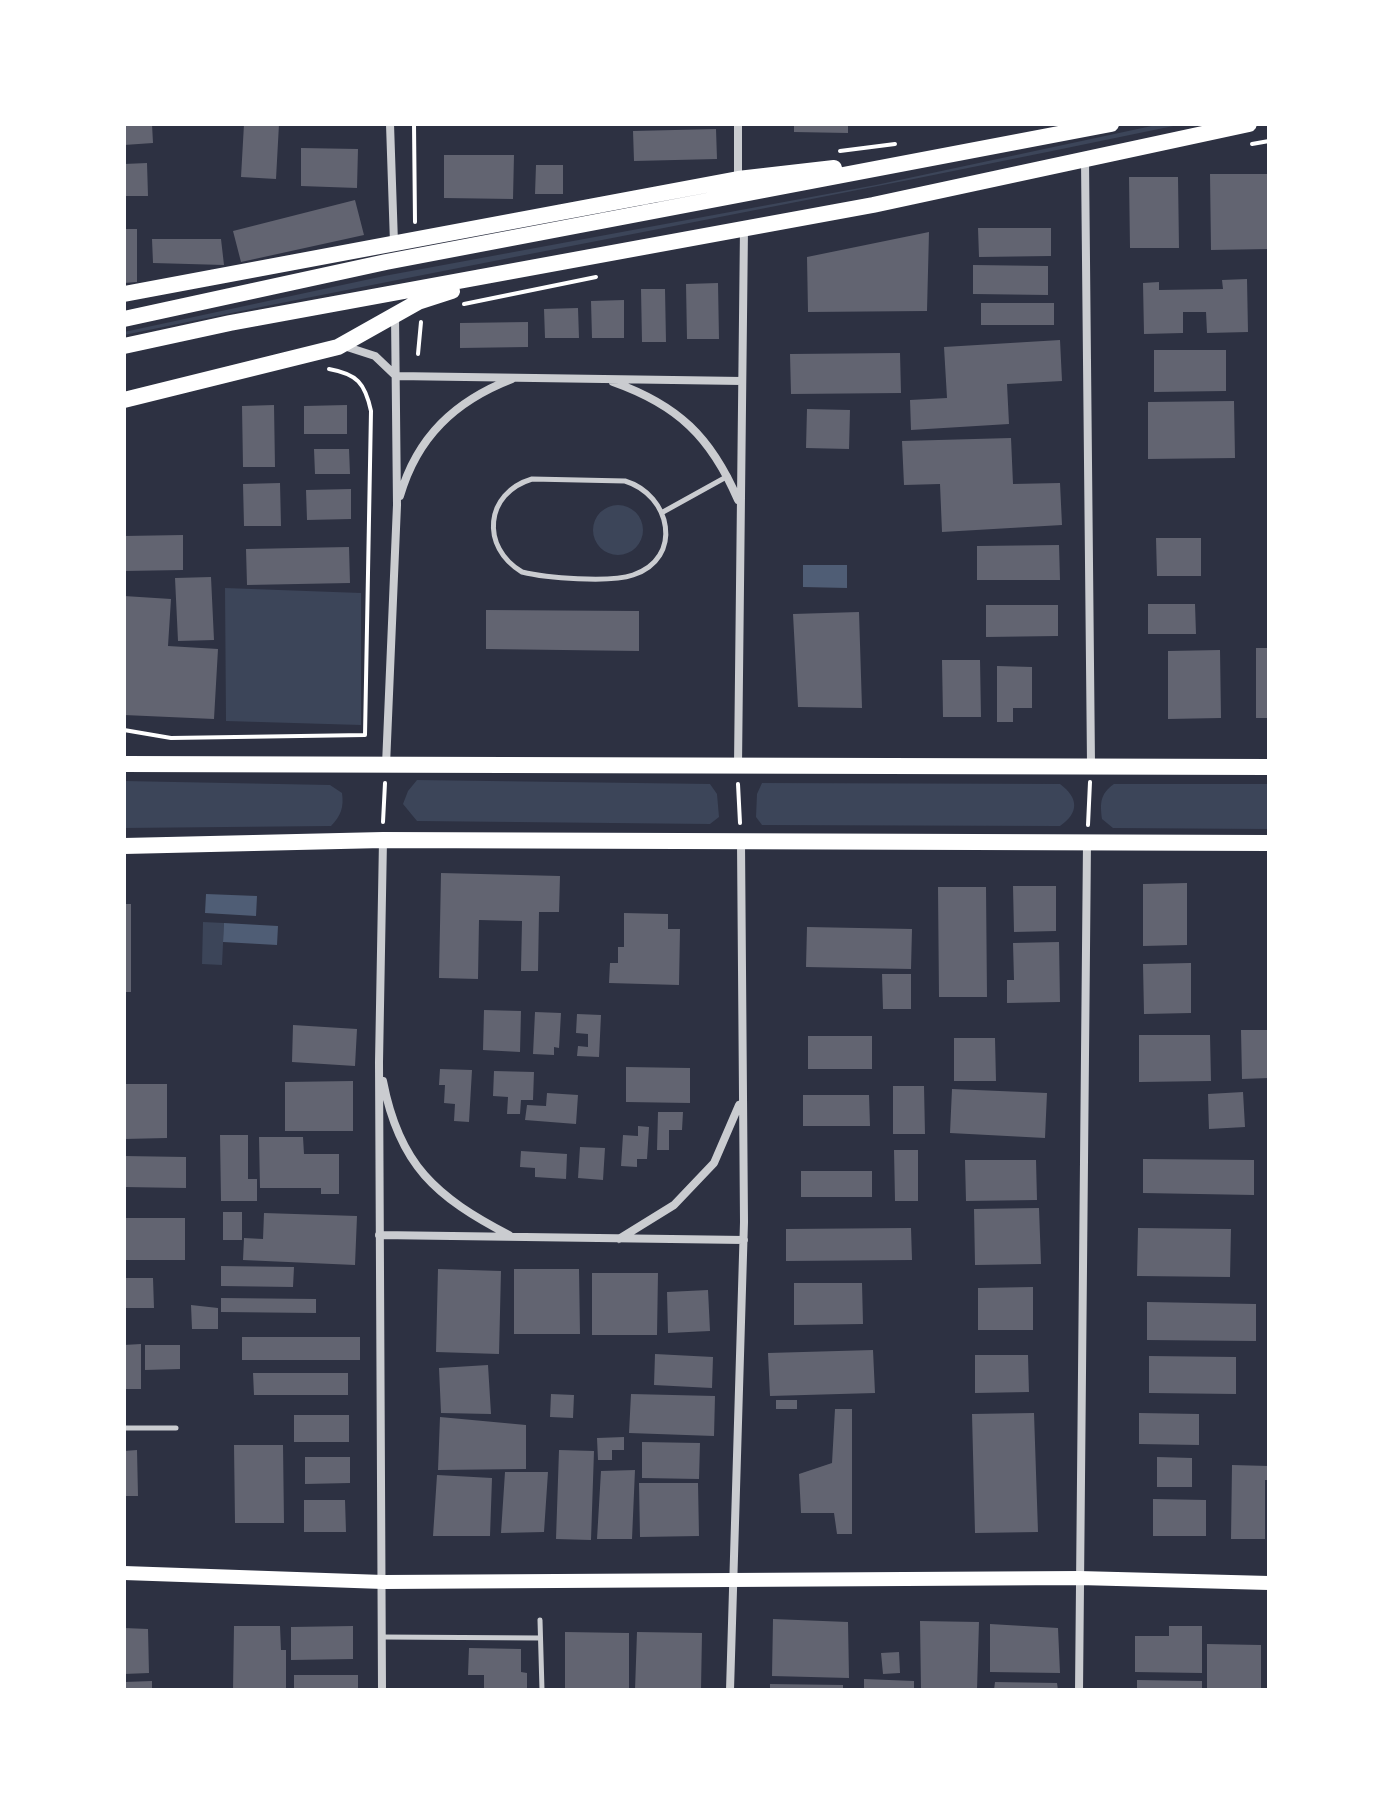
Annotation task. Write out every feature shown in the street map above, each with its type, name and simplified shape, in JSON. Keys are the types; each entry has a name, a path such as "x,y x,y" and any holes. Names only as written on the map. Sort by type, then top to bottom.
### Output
{"main road":[{"path":"124,319 386,262 1111,124"},
{"path":"124,346 744,228 1249,124"},
{"path":"124,294 738,179 959,154"},
{"path":"124,400 338,347 418,302 515,270"},
{"path":"128,763 1269,767"},
{"path":"124,846 383,840 1269,843"},
{"path":"124,1573 383,1582 1079,1578 1269,1583"}],"street":[{"path":"390,124 394,243"},
{"path":"738,124 738,179"},
{"path":"1085,160 1091,764"},
{"path":"738,765 744,228"},
{"path":"386,766 397,505 395,313"},
{"path":"338,347 353,346 375,356 396,376 742,381"},
{"path":"397,505 407,472 422,443 447,415 481,391 516,378"},
{"path":"605,379 642,393 684,419 720,459 739,503"},
{"path":"382,1690 379,1062 383,840"},
{"path":"730,1690 744,1240 741,843"},
{"path":"1079,1690 1087,843"},
{"path":"619,1239 674,1205 714,1163 739,1112 743,1056"},
{"path":"379,1062 390,1118 417,1169 459,1209 513,1238"},
{"path":"379,1235 744,1240"}],"lane":[{"path":"663,512 728,476"},
{"path":"532,479 625,481 648,491 663,512 666,524 662,550 645,569 621,577 522,572 503,557 493,534 492,521 501,498 510,489 532,479"},
{"path":"124,1428 176,1428"},
{"path":"540,1620 542,1690"},
{"path":"383,1637 540,1638"}],"path":[{"path":"124,730 171,738 365,735 371,411 367,389 352,373 328,369"},
{"path":"1087,843 1091,764"},
{"path":"738,765 741,843"},
{"path":"383,840 386,766"}],"shaded area":[{"path":"1161,124 1183,124 124,335 124,332 384,276 876,185"},
{"path":"618,505 636,512 643,530 636,548 618,555 600,548 593,530 600,512"},
{"path":"803,565 847,565 847,588 803,587"},
{"path":"225,588 361,593 361,725 226,721"},
{"path":"417,780 710,784 717,794 719,817 710,824 417,821 403,804"},
{"path":"124,781 330,785 342,793 343,803 331,826 124,828"},
{"path":"762,783 1060,784 1071,795 1074,805 1071,816 1060,826 762,825 756,817 757,794"},
{"path":"1114,784 1269,784 1269,829 1113,828 1102,819 1101,808 1104,795"},
{"path":"206,894 257,896 256,916 205,913"},
{"path":"203,922 224,923 222,965 202,964"},
{"path":"224,923 278,926 277,945 223,942"}],"building":[{"path":"124,124 152,124 153,143 124,145"},
{"path":"244,124 279,124 276,179 241,177"},
{"path":"794,124 848,124 848,133 794,132"},
{"path":"716,129 717,159 634,161 633,131"},
{"path":"301,148 358,149 357,188 301,186"},
{"path":"444,155 514,155 513,199 444,198"},
{"path":"147,163 148,196 124,196 124,164"},
{"path":"536,165 563,165 563,194 535,194"},
{"path":"1210,174 1269,174 1269,249 1211,250"},
{"path":"1129,177 1178,177 1179,248 1130,248"},
{"path":"355,200 364,235 241,262 233,231"},
{"path":"978,228 1051,228 1051,256 979,257"},
{"path":"124,229 137,229 137,282 124,283"},
{"path":"929,232 927,311 808,312 807,257"},
{"path":"152,239 221,239 224,265 153,263"},
{"path":"973,265 1048,266 1048,295 973,294"},
{"path":"1247,279 1248,332 1207,333 1206,312 1183,312 1183,333 1144,334 1143,283 1159,282 1159,290 1223,289 1222,280"},
{"path":"718,283 719,339 687,339 686,284"},
{"path":"641,289 665,289 666,342 642,342"},
{"path":"624,300 624,338 592,338 591,301"},
{"path":"981,303 1054,303 1054,325 981,325"},
{"path":"578,308 579,338 545,338 544,309"},
{"path":"528,322 528,347 460,348 460,323"},
{"path":"1060,340 1062,381 1007,384 1009,424 911,430 910,400 947,398 944,347"},
{"path":"1154,350 1226,350 1226,391 1154,392"},
{"path":"900,353 901,393 791,394 790,354"},
{"path":"1234,401 1235,458 1148,459 1148,402"},
{"path":"274,405 275,467 243,467 242,406"},
{"path":"347,405 347,434 304,434 304,406"},
{"path":"807,409 850,410 849,449 806,448"},
{"path":"1011,438 1013,484 1060,483 1062,525 942,532 940,484 904,485 902,441"},
{"path":"314,449 349,449 350,474 315,474"},
{"path":"280,483 281,526 244,526 243,484"},
{"path":"351,489 351,519 307,520 306,490"},
{"path":"183,535 183,570 124,571 124,536"},
{"path":"1156,538 1201,538 1201,576 1157,576"},
{"path":"1059,545 1060,580 977,580 977,546"},
{"path":"349,547 350,583 247,585 246,549"},
{"path":"211,577 214,640 178,641 175,578"},
{"path":"124,596 171,599 168,646 218,649 214,719 124,715"},
{"path":"1148,604 1195,604 1196,634 1148,634"},
{"path":"986,605 1058,605 1058,636 986,637"},
{"path":"486,610 639,611 639,651 486,649"},
{"path":"859,612 862,708 798,707 793,614"},
{"path":"1256,648 1269,648 1269,718 1256,718"},
{"path":"1220,650 1221,718 1168,719 1168,651"},
{"path":"942,660 980,660 981,717 943,717"},
{"path":"997,666 1032,667 1032,708 1013,708 1013,722 997,722"},
{"path":"441,873 560,876 559,912 539,912 538,971 521,971 522,921 479,920 478,979 439,978"},
{"path":"1187,883 1187,945 1143,946 1143,884"},
{"path":"1013,886 1056,886 1056,931 1014,932"},
{"path":"938,887 986,887 987,997 939,997"},
{"path":"124,904 131,904 131,992 124,992"},
{"path":"624,913 668,914 668,929 680,929 679,985 609,983 610,963 618,963 618,947 624,947"},
{"path":"807,927 912,929 911,969 806,967"},
{"path":"1059,942 1060,1002 1007,1003 1007,980 1014,980 1013,943"},
{"path":"1191,963 1191,1013 1144,1014 1143,964"},
{"path":"882,974 911,974 911,1009 883,1009"},
{"path":"484,1010 521,1011 520,1052 483,1050"},
{"path":"535,1012 561,1013 559,1048 554,1047 554,1055 533,1054"},
{"path":"577,1014 601,1015 599,1057 577,1056 578,1046 588,1047 588,1034 576,1033"},
{"path":"293,1025 357,1029 355,1066 292,1062"},
{"path":"1241,1030 1269,1030 1269,1078 1242,1079"},
{"path":"1139,1035 1210,1035 1211,1081 1139,1082"},
{"path":"808,1036 872,1036 872,1069 808,1069"},
{"path":"954,1038 995,1038 996,1081 954,1081"},
{"path":"626,1067 690,1068 690,1103 626,1102"},
{"path":"440,1069 472,1070 469,1122 454,1121 455,1104 444,1103 445,1085 439,1085"},
{"path":"494,1071 534,1072 533,1100 521,1100 520,1114 507,1114 508,1097 493,1096"},
{"path":"353,1081 353,1131 285,1131 285,1082"},
{"path":"124,1084 167,1084 167,1138 124,1139"},
{"path":"893,1086 924,1086 925,1134 893,1134"},
{"path":"952,1089 1047,1093 1045,1138 950,1133"},
{"path":"1243,1092 1245,1127 1209,1129 1208,1094"},
{"path":"547,1093 578,1095 576,1124 525,1120 527,1105 546,1106"},
{"path":"803,1095 869,1095 870,1126 803,1126"},
{"path":"658,1112 683,1112 682,1130 669,1130 669,1150 657,1150"},
{"path":"638,1126 649,1127 647,1159 637,1159 637,1167 621,1166 623,1135 638,1136"},
{"path":"220,1135 248,1135 248,1179 257,1179 257,1201 221,1201"},
{"path":"259,1137 303,1137 304,1154 339,1154 339,1194 321,1194 321,1188 260,1188"},
{"path":"580,1147 605,1148 603,1180 578,1178"},
{"path":"894,1150 918,1150 918,1201 895,1201"},
{"path":"521,1151 567,1154 566,1179 535,1177 535,1168 520,1167"},
{"path":"124,1156 186,1157 186,1188 124,1187"},
{"path":"1143,1159 1254,1160 1254,1195 1143,1193"},
{"path":"965,1160 1036,1160 1037,1200 966,1201"},
{"path":"801,1171 872,1171 872,1197 801,1197"},
{"path":"1039,1208 1041,1264 975,1265 974,1209"},
{"path":"223,1212 242,1212 242,1240 223,1240"},
{"path":"264,1213 357,1216 355,1265 243,1260 244,1238 263,1239"},
{"path":"124,1218 185,1218 185,1260 124,1260"},
{"path":"911,1228 912,1260 786,1261 786,1229"},
{"path":"1138,1228 1231,1229 1230,1277 1137,1276"},
{"path":"221,1266 294,1267 293,1287 221,1286"},
{"path":"438,1269 501,1271 499,1354 436,1352"},
{"path":"514,1269 579,1269 580,1334 514,1334"},
{"path":"592,1273 658,1273 657,1335 592,1335"},
{"path":"124,1278 153,1278 154,1308 124,1308"},
{"path":"794,1283 862,1283 863,1324 794,1325"},
{"path":"1033,1287 1033,1330 978,1330 978,1288"},
{"path":"708,1290 710,1331 668,1333 667,1292"},
{"path":"221,1298 316,1299 316,1313 221,1312"},
{"path":"1147,1302 1256,1304 1256,1341 1147,1340"},
{"path":"191,1305 218,1308 218,1329 192,1329"},
{"path":"242,1337 360,1337 360,1360 242,1360"},
{"path":"141,1344 141,1389 124,1389 124,1345"},
{"path":"145,1345 180,1345 180,1369 145,1370"},
{"path":"873,1350 875,1393 770,1396 768,1353"},
{"path":"655,1354 713,1357 712,1388 654,1385"},
{"path":"975,1355 1028,1355 1029,1392 975,1393"},
{"path":"1149,1356 1236,1357 1236,1394 1149,1393"},
{"path":"488,1365 491,1414 441,1413 439,1368"},
{"path":"253,1373 348,1373 348,1395 254,1395"},
{"path":"551,1394 574,1395 573,1418 550,1417"},
{"path":"631,1394 715,1396 714,1436 629,1433"},
{"path":"776,1400 797,1400 797,1409 776,1409"},
{"path":"835,1409 852,1409 852,1534 837,1534 834,1513 801,1513 799,1474 832,1463"},
{"path":"1034,1413 1038,1532 975,1533 972,1414"},
{"path":"1139,1413 1199,1414 1199,1445 1139,1444"},
{"path":"294,1415 349,1415 349,1442 294,1442"},
{"path":"440,1417 526,1425 526,1469 438,1470"},
{"path":"624,1437 624,1450 612,1450 612,1460 598,1460 597,1438"},
{"path":"642,1442 700,1443 699,1479 642,1478"},
{"path":"234,1445 283,1445 284,1523 235,1523"},
{"path":"137,1450 138,1496 124,1496 124,1451"},
{"path":"559,1450 594,1451 591,1540 556,1539"},
{"path":"305,1457 350,1457 350,1483 305,1484"},
{"path":"1157,1457 1192,1458 1192,1487 1157,1487"},
{"path":"1232,1465 1269,1466 1269,1480 1265,1480 1265,1539 1231,1539"},
{"path":"635,1470 632,1539 597,1539 601,1471"},
{"path":"505,1472 548,1472 544,1532 501,1533"},
{"path":"437,1475 492,1478 490,1536 433,1536"},
{"path":"639,1483 698,1483 699,1536 640,1537"},
{"path":"1153,1499 1206,1500 1206,1536 1153,1536"},
{"path":"304,1500 345,1500 346,1532 304,1532"},
{"path":"773,1619 848,1622 849,1678 772,1676"},
{"path":"920,1621 979,1622 977,1690 921,1690"},
{"path":"990,1624 1058,1628 1060,1673 990,1672"},
{"path":"234,1626 280,1626 281,1650 286,1650 286,1690 233,1690"},
{"path":"353,1626 353,1659 291,1660 291,1627"},
{"path":"1169,1626 1202,1626 1202,1673 1135,1672 1135,1636 1169,1636"},
{"path":"124,1628 148,1629 149,1673 124,1674"},
{"path":"565,1632 629,1633 629,1690 565,1690"},
{"path":"637,1632 702,1633 701,1690 635,1690"},
{"path":"1207,1644 1261,1645 1261,1690 1207,1690"},
{"path":"469,1648 521,1649 521,1672 527,1673 527,1690 484,1690 484,1675 468,1675"},
{"path":"899,1652 900,1673 883,1674 881,1653"},
{"path":"294,1675 358,1675 358,1690 294,1690"},
{"path":"864,1679 914,1681 914,1690 864,1690"},
{"path":"1137,1680 1202,1681 1202,1690 1137,1690"},
{"path":"152,1681 152,1690 124,1690 124,1682"},
{"path":"995,1682 1057,1683 1058,1690 994,1690"},
{"path":"770,1684 843,1685 843,1690 770,1690"}]}
